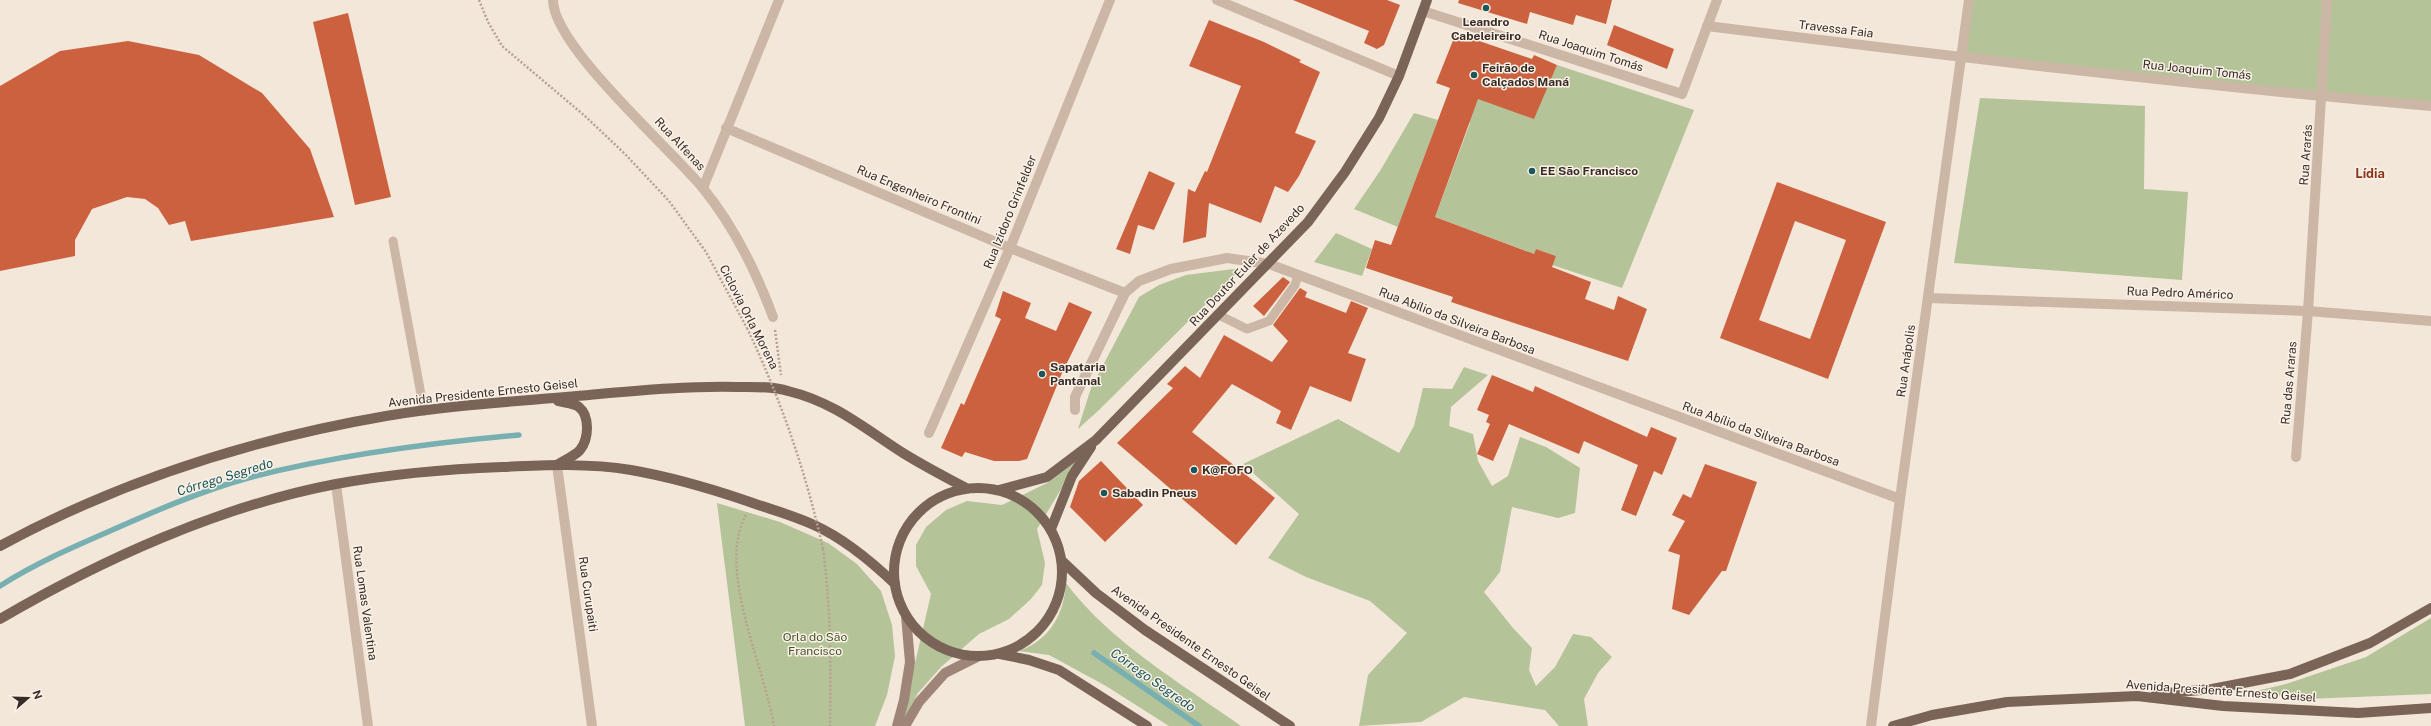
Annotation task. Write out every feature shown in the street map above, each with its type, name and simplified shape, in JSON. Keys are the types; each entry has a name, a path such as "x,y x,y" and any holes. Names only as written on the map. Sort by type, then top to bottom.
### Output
{"main road":[{"name":"Rua Doutor Euler de Azevedo","path":"1096,440 1269,264 1308,222 1345,172 1379,118 1399,76 1428,0"},
{"name":"Avenida Presidente Ernesto Geisel","path":"0,546 88,505 196,462 260,442 328,427 424,411 688,386 783,389 811,397 843,412 903,453 966,488"},
{"path":"549,399 577,406 582,410 587,426 587,436 580,451 557,465"},
{"path":"894,584 896,552 910,522 935,500 966,488 999,490 1047,477 1096,440"},
{"path":"1050,529 1072,476 1096,440"},
{"path":"0,619 34,599 160,540 207,521 277,498 336,484 447,469 557,465 630,470 699,485 815,525 870,559 894,584 906,616 928,640 957,655 977,657 998,654 1022,646 1046,624 1060,594 1062,560 1050,529 1029,505 999,490"},
{"name":"Avenida Presidente Ernesto Geisel","path":"1062,560 1096,593 1145,630 1290,726"},
{"path":"2137,696 2212,689 2290,674 2370,643 2431,608"},
{"path":"998,654 1029,660 1059,670 1147,726"},
{"name":"Avenida Presidente Ernesto Geisel","path":"1893,726 1932,715 2007,702 2137,696 2223,706 2350,713 2431,708"}],"street":[{"name":"Rua Alfenas","path":"553,0 561,29 586,63 703,188 745,251 762,286 773,317"},
{"path":"703,188 779,0"},
{"name":"Rua Izidoro Grinfelder","path":"929,433 1010,248 1110,0"},
{"path":"1217,0 1399,76"},
{"path":"1707,26 1716,0"},
{"name":"Rua Anápolis","path":"1871,726 1900,499 1969,0"},
{"name":"Rua Ararás","path":"2308,311 2327,0"},
{"name":"Rua Joaquim Tomás","path":"1423,11 1682,94 1707,26"},
{"name":"Travessa Faia","path":"1707,26 1961,58"},
{"name":"Rua Joaquim Tomás","path":"1961,58 2322,97 2431,106"},
{"name":"Rua Engenheiro Frontini","path":"726,128 1010,248 1125,293"},
{"name":"Rua Abílio da Silveira Barbosa","path":"1075,410 1075,397 1125,293 1139,281 1171,269 1227,258 1269,264 1900,499"},
{"name":"Rua Pedro Américo","path":"1928,298 2308,311 2431,321"},
{"name":"Rua das Araras","path":"2296,457 2308,311"},
{"name":"Rua Curupaiti","path":"557,465 592,726"},
{"name":"Rua Lomas Valentina","path":"336,484 368,726"},
{"path":"897,726 904,700 910,662 906,616"},
{"path":"905,726 919,702 945,673 977,657"}],"lane":[{"path":"393,241 424,411"},
{"path":"1218,315 1247,329 1268,321 1295,285 1298,275"}],"path":[{"name":"Ciclovia Orla Morena","path":"479,0 488,22 502,46 585,116 625,154 669,201 706,252 747,328 767,370 790,429 812,503 823,549 827,580 832,664 830,726"},
{"path":"773,317 783,389"},
{"path":"753,504 744,519 738,540 736,563 738,587 774,726"}],"green space":[{"path":"1969,0 2431,0 2431,106 1961,58"},
{"name":"EE São Francisco","path":"1557,65 1694,110 1622,288 1552,265 1556,256 1536,249 1532,260 1527,251 1435,217 1470,123 1447,114 1457,90 1532,118"},
{"path":"1980,98 2145,106 2144,189 2188,192 2182,280 1954,263"},
{"path":"1414,113 1438,120 1398,227 1354,209 1380,171"},
{"path":"1336,233 1372,249 1362,276 1314,262"},
{"path":"1242,268 1078,429 1091,388 1139,297 1159,285 1186,275"},
{"path":"1464,367 1488,375 1451,407 1449,426 1473,434 1478,461 1492,486 1508,476 1520,437 1546,447 1580,468 1575,513 1558,518 1512,507 1500,572 1484,592 1513,628 1532,648 1529,670 1536,686 1555,667 1573,634 1591,637 1612,657 1598,673 1584,699 1588,726 1559,726 1545,710 1464,697 1421,722 1359,726 1368,675 1407,633 1370,601 1306,577 1268,558 1299,514 1243,464 1338,419 1399,453 1414,426 1423,388 1452,389"},
{"path":"1080,458 1037,529 1045,563 1042,585 1031,599 1009,619 979,634 941,667 918,693 901,724 931,594 916,566 916,545 926,527 946,510 967,501 1002,505 1049,482"},
{"name":"Orla do São Francisco","path":"717,503 780,522 828,543 857,564 881,591 892,625 895,656 887,695 875,726 745,726"},
{"path":"1066,583 1083,604 1125,643 1171,678 1241,726 1169,726 1106,686 1049,655 1019,651 1030,646 1047,633 1062,605"},
{"path":"2431,618 2431,694 2306,699 2252,692 2286,684 2366,657"}],"building":[{"path":"1293,0 1387,0 1400,5 1384,45 1377,49 1364,43 1369,31"},
{"path":"1459,0 1612,0 1606,24 1576,15 1573,25 1530,12 1527,24 1458,3"},
{"path":"348,13 391,197 355,205 313,22"},
{"path":"1209,20 1264,42 1301,60 1299,62 1320,72 1295,133 1316,141 1299,176 1288,192 1275,186 1261,223 1209,203 1206,237 1183,243 1188,189 1195,192 1205,171 1207,172 1241,86 1189,66"},
{"path":"1614,25 1674,49 1667,69 1607,45"},
{"path":"1456,33 1532,59 1534,55 1557,65 1534,119 1478,99 1435,217 1534,254 1536,249 1556,256 1552,267 1591,282 1585,299 1614,310 1618,296 1647,309 1628,361 1451,302 1453,297 1366,268 1375,240 1391,245 1450,88 1436,83"},
{"path":"128,41 199,55 262,93 310,149 334,217 191,241 185,221 169,225 158,208 145,199 127,197 92,209 75,240 75,256 0,271 0,86 60,51"},
{"path":"1149,171 1175,183 1154,230 1138,225 1130,254 1116,249"},
{"path":"1777,182 1886,222 1828,379 1720,338","holes":["1795,221 1846,240 1810,339 1759,320"]},
{"path":"1283,277 1290,282 1264,316 1253,306"},
{"path":"1300,288 1307,292 1305,297 1346,313 1351,301 1368,308 1348,353 1366,359 1351,402 1310,386 1291,430 1276,423 1281,411 1232,384 1192,432 1275,498 1236,545 1117,443 1173,388 1167,384 1185,366 1200,378 1224,335 1272,362 1288,341 1273,325"},
{"path":"1003,291 1031,303 1025,318 1056,331 1069,302 1092,312 1062,373 1027,459 1019,461 994,461 965,452 962,457 941,448 961,403 964,405 1001,319 995,316"},
{"path":"1492,375 1533,392 1535,386 1647,437 1651,427 1677,438 1662,475 1654,471 1636,516 1621,510 1638,465 1584,441 1579,454 1509,424 1493,461 1477,454 1490,424 1486,422 1489,415 1477,410"},
{"name":"Sabadin Pneus","path":"1101,461 1143,505 1105,542 1070,507 1079,481"},
{"path":"1705,464 1757,482 1726,571 1722,571 1689,615 1672,609 1680,555 1668,551 1685,521 1672,515 1683,494 1691,498"}],"waterway":[{"name":"Córrego Segredo","path":"0,586 26,570 82,543 161,509 230,483 281,470 349,456 417,446 519,435"},
{"name":"Córrego Segredo","path":"1094,653 1199,726"}],"place":[{"name":"Leandro Cabeleireiro","path":"1486,8"},
{"name":"Feirão de Calçados Maná","path":"1474,75"},
{"name":"EE São Francisco","path":"1532,171"},
{"name":"Sapataria Pantanal","path":"1042,374"},
{"name":"K@FOFO","path":"1194,470"},
{"name":"Sabadin Pneus","path":"1104,493"}],"district":[{"name":"Lídia","path":"2370,173"}]}
